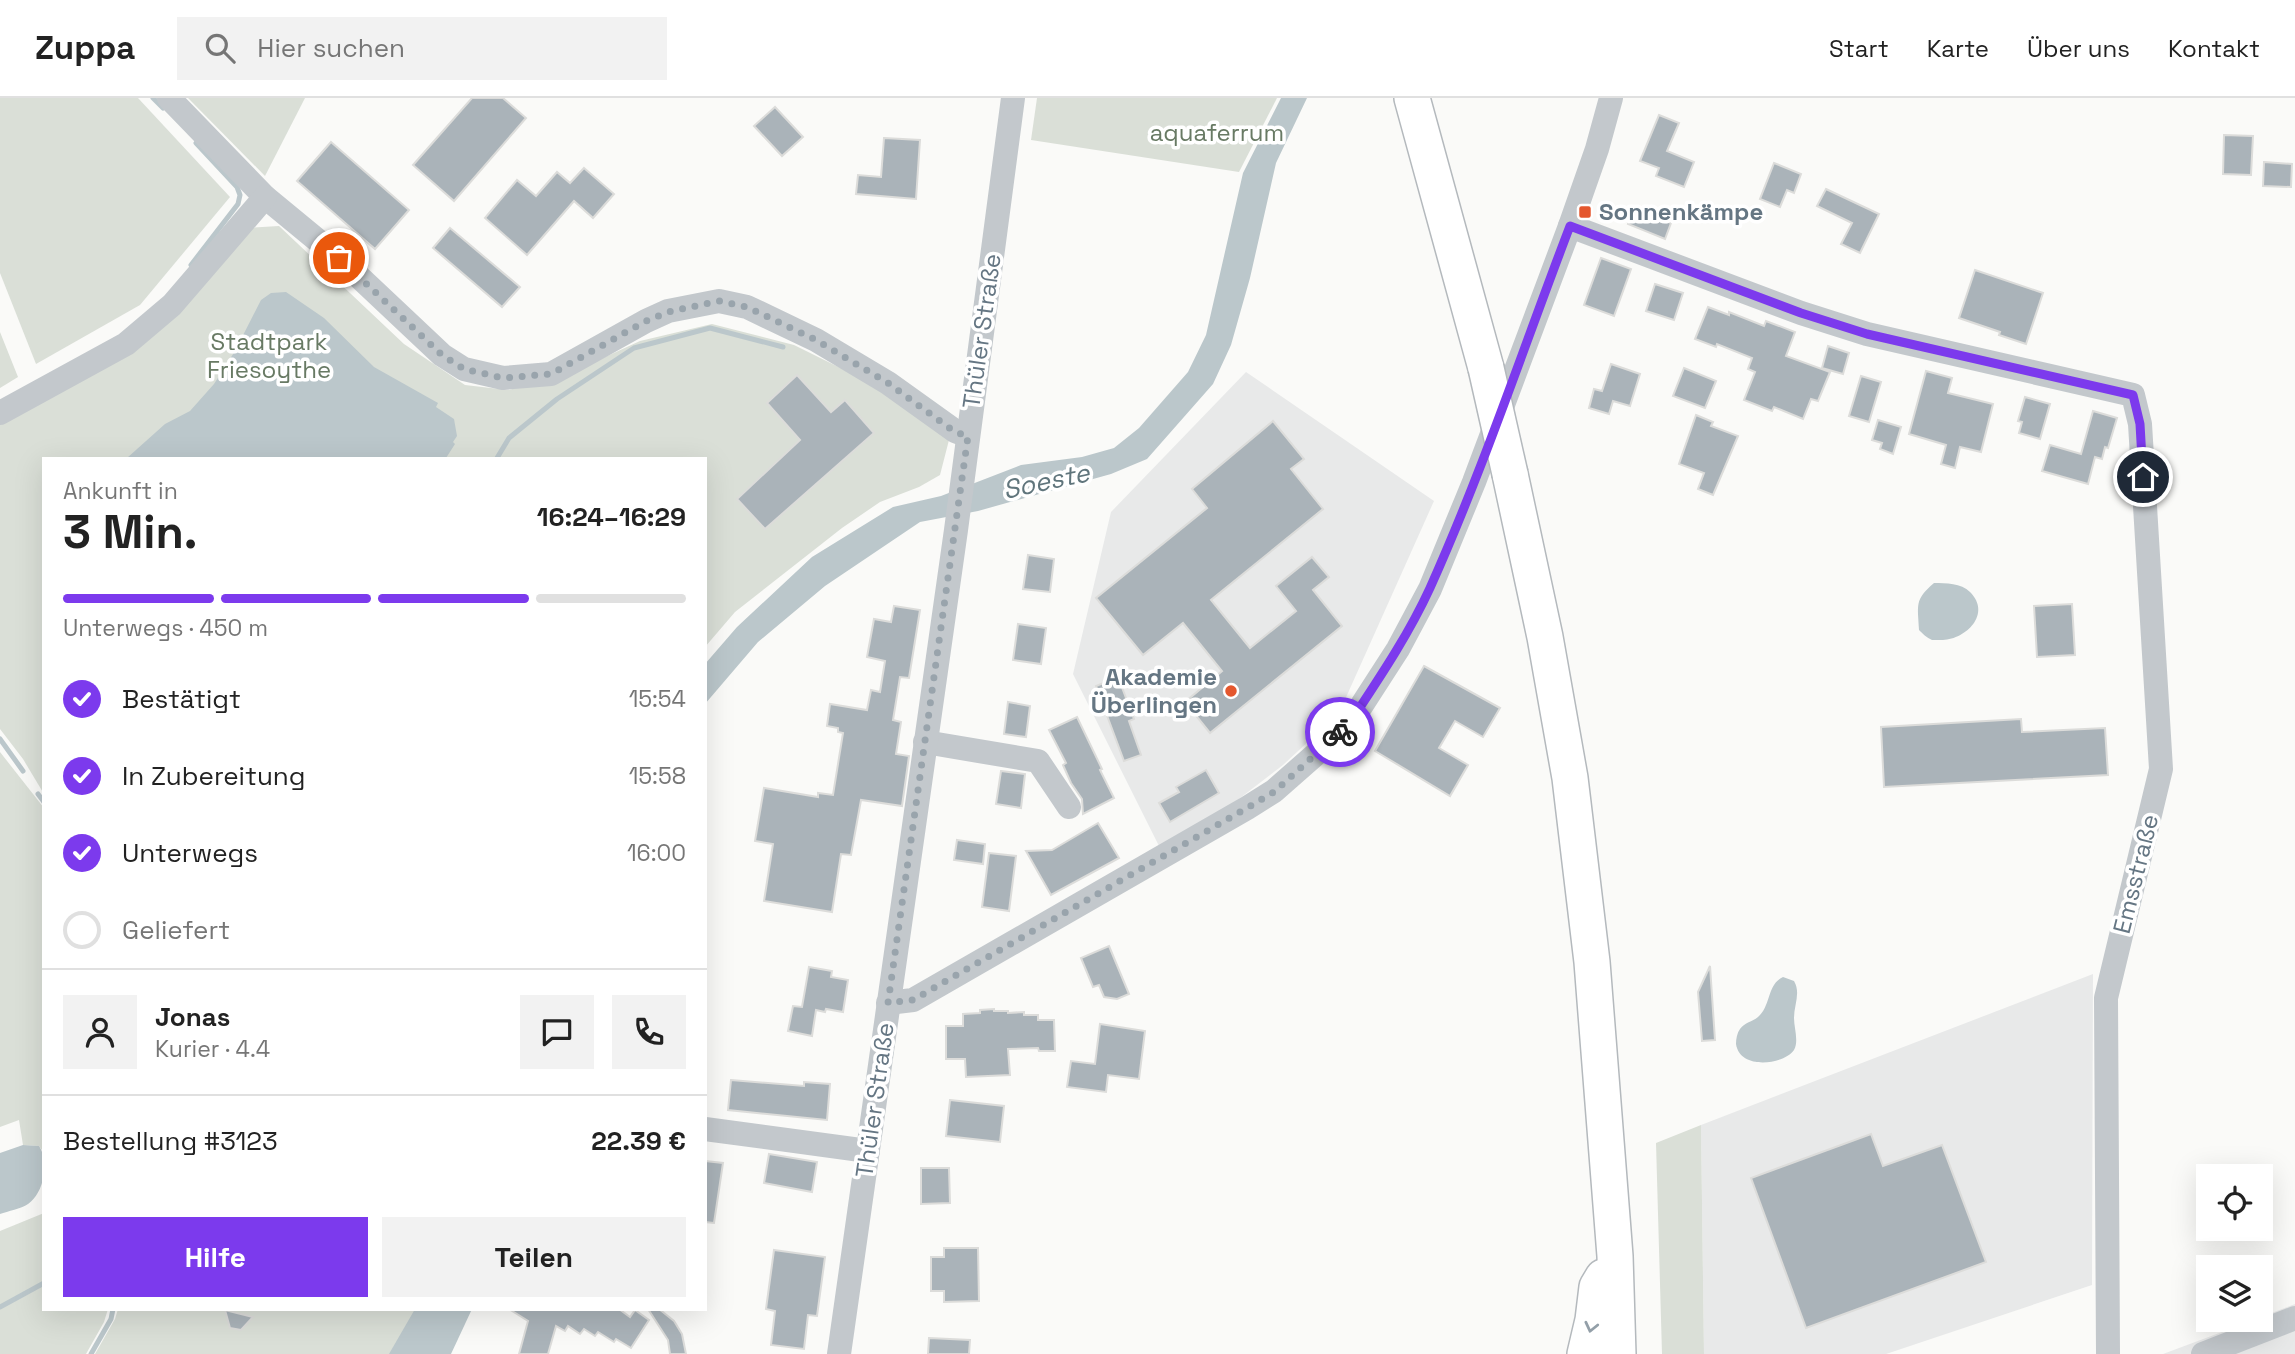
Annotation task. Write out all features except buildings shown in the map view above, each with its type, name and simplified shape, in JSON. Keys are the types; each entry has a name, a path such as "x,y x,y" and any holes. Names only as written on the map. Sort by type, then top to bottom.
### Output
{"highway":[{"path":"1412,98 1486,368 1545,638 1570,778 1592,962 1615,1256 1618,1354"},
{"path":"1585,1354 1597,1287 1615,1256"}],"street":[{"path":"169,98 265,197 339,258 442,355 464,369 503,378 551,374 646,321 668,312 719,301 747,307 816,340 888,383 955,432 968,436"},
{"name":"Thüler Straße","path":"839,1354 957,518 1013,98"},
{"path":"888,1003 913,1000 1274,792 1349,724 1398,649 1430,589 1474,482 1570,226 1597,149 1611,98"},
{"path":"0,413 126,344 172,305 265,197"},
{"name":"Emsstraße","path":"1570,226 1801,313 1867,334 2133,395 2140,424 2161,769 2106,998 2108,1354"},
{"path":"925,742 1038,761 1069,807"},
{"path":"707,1129 868,1151"},
{"path":"2203,1354 2295,1318"}],"shaded area":[{"path":"1246,372 1434,501 1339,713 1283,765 1231,805 1159,846 1073,674 1111,512"},
{"path":"2093,974 2092,1285 1886,1354 1704,1354 1701,1125"},
{"path":"2295,1304 2295,1354 2163,1354 2222,1332 2273,1332 2273,1312"}],"green space":[{"path":"0,98 138,98 230,197 140,305 36,364 0,273"},
{"path":"188,98 305,98 265,176"},
{"name":"aquaferrum","path":"1037,98 1277,98 1239,172 1031,140"},
{"name":"Stadtpark Friesoythe","path":"279,226 404,344 465,385 508,390 557,379 640,341 712,324 794,345 887,391 949,440 940,475 919,487 880,502 842,528 735,612 707,645 707,457 42,457 42,791 23,759 0,729 0,423 144,343 246,228"},
{"path":"0,332 18,377 0,388"},
{"path":"0,752 42,805 42,1150 39,1146 23,1145 19,1120 0,1127"},
{"path":"1701,1125 1704,1354 1662,1354 1656,1143"},
{"path":"42,1214 42,1311 107,1311 86,1354 0,1354 0,1231"},
{"path":"117,1311 437,1311 406,1354 95,1354"}],"water":[{"name":"Soeste","path":"1281,98 1307,98 1276,163 1250,278 1231,345 1213,384 1147,459 1111,474 978,511 920,522 825,586 758,642 707,702 707,662 737,627 812,557 893,507 941,496 1021,465 1082,457 1114,448 1139,428 1188,372 1206,335 1243,173"},
{"path":"286,292 324,318 374,367 438,403 436,407 454,419 457,436 447,457 128,457 165,424 190,411 214,384 235,351 261,300 271,293"},
{"path":"1934,583 1958,585 1970,592 1976,600 1977,617 1973,624 1952,639 1932,640 1919,630 1920,599"},
{"path":"1783,977 1794,981 1797,990 1794,1050 1782,1059 1773,1061 1745,1058 1739,1053 1736,1044 1738,1032 1762,1012 1774,985"},
{"path":"23,1145 39,1146 42,1153 42,1182 38,1193 28,1204 0,1214 0,1153"},
{"path":"414,1311 471,1311 451,1354 389,1354"}],"waterway":[{"path":"153,98 163,108"},
{"path":"191,265 238,204 240,195 237,187 196,143"},
{"path":"498,457 509,438 557,399 634,348 710,328 783,347"},
{"path":"0,739 23,771"},
{"path":"38,794 42,799"},
{"path":"0,1307 42,1284"},
{"path":"91,1354 111,1319 113,1311"}],"way so far":[{"path":"339,258 442,355 464,369 503,378 551,374 646,321 668,312 719,301 747,307 816,340 888,383 955,432 968,436 888,1003 913,1000 1274,792 1340,732"}],"place":[{"name":"Sonnenkämpe","path":"1585,212"},
{"name":"Akademie Überlingen","path":"1231,691"}],"route":[{"path":"1340,732 1349,724 1398,649 1430,589 1474,482 1570,226 1801,313 1867,334 2133,395 2140,424 2143,477"}]}
